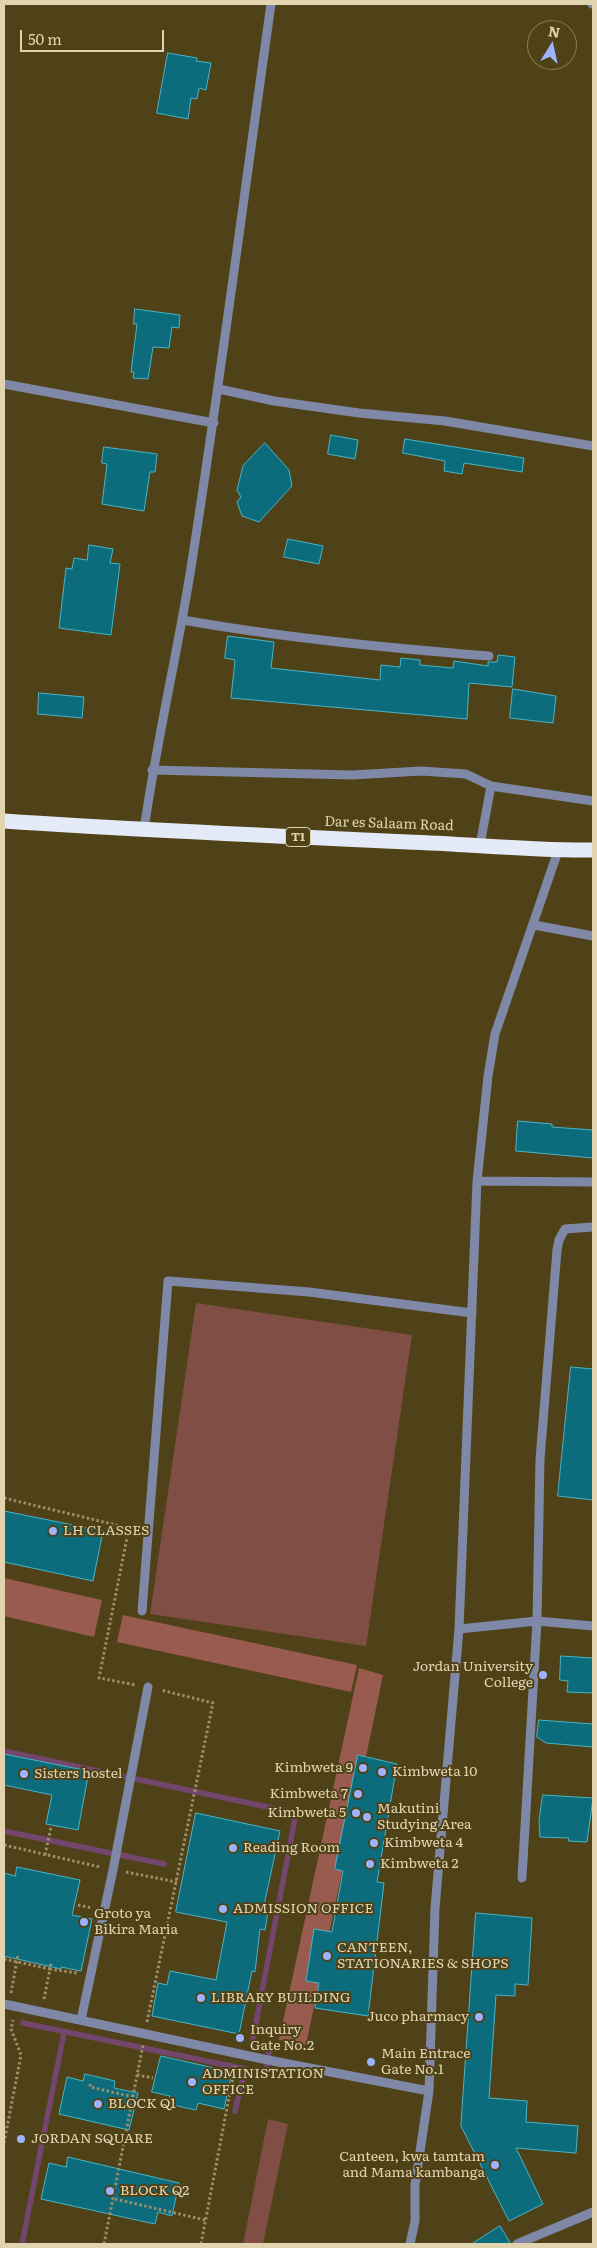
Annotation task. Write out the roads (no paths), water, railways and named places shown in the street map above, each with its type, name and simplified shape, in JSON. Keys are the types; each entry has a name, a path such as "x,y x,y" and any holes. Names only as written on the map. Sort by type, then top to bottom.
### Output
{"highway":[{"name":"Dar es Salaam Road","path":"4,822 480,845 558,851 593,850"}],"street":[{"path":"144,830 152,770 183,620 214,423 271,4"},
{"path":"4,384 214,423"},
{"path":"219,389 274,401 359,413 446,421 593,446"},
{"path":"183,620 241,630 334,642 489,656"},
{"path":"152,770 352,775 420,770 466,774 491,786 593,801"},
{"path":"480,845 491,786"},
{"path":"410,2244 415,2221 415,2186 429,2090 435,1908 458,1629 477,1181 488,1076 495,1034 558,851"},
{"path":"534,925 593,936"},
{"path":"477,1181 593,1182"},
{"path":"522,1878 537,1621 540,1458 557,1250 559,1240 565,1229 593,1227"},
{"path":"142,1611 168,1281 318,1294 472,1314"},
{"path":"458,1629 537,1621 593,1626"},
{"path":"81,2020 113,1870 148,1687"},
{"path":"6,2005 429,2090"},
{"path":"517,2244 593,2212"}],"waterway":[{"path":"4,1751 296,1813 252,2044 270,2047 266,2070"},
{"path":"4,1831 164,1864"},
{"path":"23,2023 245,2069 235,2111"},
{"path":"22,2244 64,2033"}],"place":[{"name":"LH CLASSES","path":"53,1531"},
{"name":"Jordan University College","path":"543,1675"},
{"name":"Kimbweta 9","path":"363,1768"},
{"name":"Kimbweta 10","path":"382,1772"},
{"name":"Sisters hostel","path":"24,1774"},
{"name":"Kimbweta 7","path":"358,1794"},
{"name":"Kimbweta 5","path":"356,1813"},
{"name":"Makutini Studying Area","path":"367,1817"},
{"name":"Kimbweta 4","path":"374,1843"},
{"name":"Reading Room","path":"233,1848"},
{"name":"Kimbweta 2","path":"370,1864"},
{"name":"ADMISSION OFFICE","path":"223,1909"},
{"name":"Groto ya Bikira Maria","path":"84,1922"},
{"name":"CANTEEN, STATIONARIES & SHOPS","path":"327,1956"},
{"name":"LIBRARY BUILDING","path":"201,1998"},
{"name":"Juco pharmacy","path":"479,2017"},
{"name":"Inquiry Gate No.2","path":"240,2038"},
{"name":"Main Entrace Gate No.1","path":"371,2062"},
{"name":"ADMINISTATION OFFICE","path":"192,2082"},
{"name":"BLOCK Q1","path":"98,2104"},
{"name":"JORDAN SQUARE","path":"21,2139"},
{"name":"Canteen, kwa tamtam and Mama kambanga","path":"495,2165"},
{"name":"BLOCK Q2","path":"110,2191"}]}
